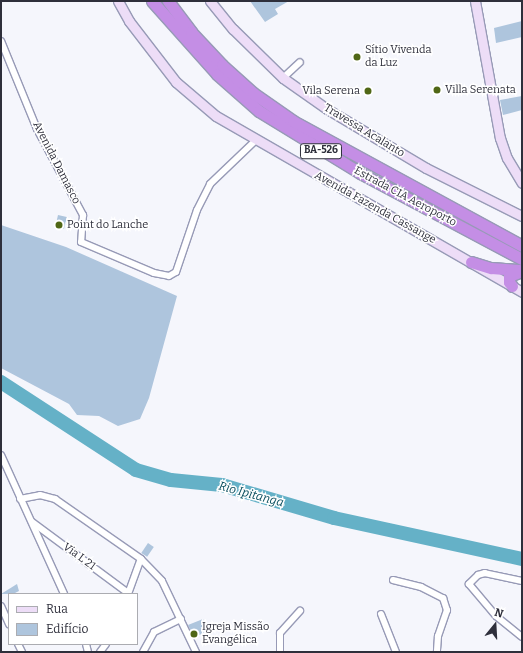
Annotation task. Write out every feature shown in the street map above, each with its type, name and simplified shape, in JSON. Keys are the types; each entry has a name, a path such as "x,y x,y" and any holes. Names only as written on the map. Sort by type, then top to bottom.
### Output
{"highway":[{"name":"Estrada CIA Aeroporto","path":"152,1 218,74 265,115 360,173 522,259"},
{"name":"Estrada CIA Aeroporto","path":"168,1 191,32 222,65 254,93 293,121 522,246"},
{"path":"471,262 490,268 522,270"},
{"path":"512,286 508,282 509,276 522,270"}],"main road":[{"name":"Avenida Fazenda Cassange","path":"118,1 129,21 176,82 216,116 255,141 522,292"},
{"name":"Travessa Acalanto","path":"210,1 233,29 283,78 372,138 522,216"},
{"path":"475,1 500,138 507,158 522,183"}],"street":[{"name":"Avenida Damasco","path":"1,41 39,132 83,215 81,242 154,273 169,276 180,266 197,210 210,184 255,141"},
{"path":"283,78 300,62"},
{"path":"1,455 2,462 64,593"},
{"path":"20,499 40,495 55,499 141,559 162,582 196,652"},
{"name":"Via L 21","path":"30,521 127,593"},
{"path":"128,593 141,559"},
{"path":"522,581 485,573 478,575 471,581 469,586 496,616 522,637"},
{"path":"393,580 421,588 443,598 447,610 438,636 437,652"},
{"path":"1,606 8,622"},
{"path":"280,652 280,633 300,611"},
{"path":"381,614 396,652"},
{"path":"143,652 154,632 181,619"}],"building":[{"path":"250,1 289,1 275,9 278,14 265,22"},
{"path":"522,21 522,37 496,43 494,28"},
{"path":"522,96 522,110 503,115 500,100"},
{"path":"58,215 67,217 64,229 55,227"},
{"path":"1,225 66,247 177,296 149,398 140,419 118,426 99,416 77,415 69,404 1,368"},
{"path":"148,543 154,547 147,557 141,553"},
{"path":"17,584 19,591 15,593 1,594"},
{"path":"203,619 206,626 202,628 204,633 194,637 188,625"}],"waterway":[{"name":"Rio Ipitanga","path":"1,382 136,470 171,480 222,485 334,518 522,559"}],"place":[{"name":"Sítio Vivenda da Luz","path":"357,57"},
{"name":"Villa Serenata","path":"437,90"},
{"name":"Vila Serena","path":"368,91"},
{"name":"Point do Lanche","path":"59,225"},
{"name":"Igreja Missão Evangélica","path":"194,634"}]}
